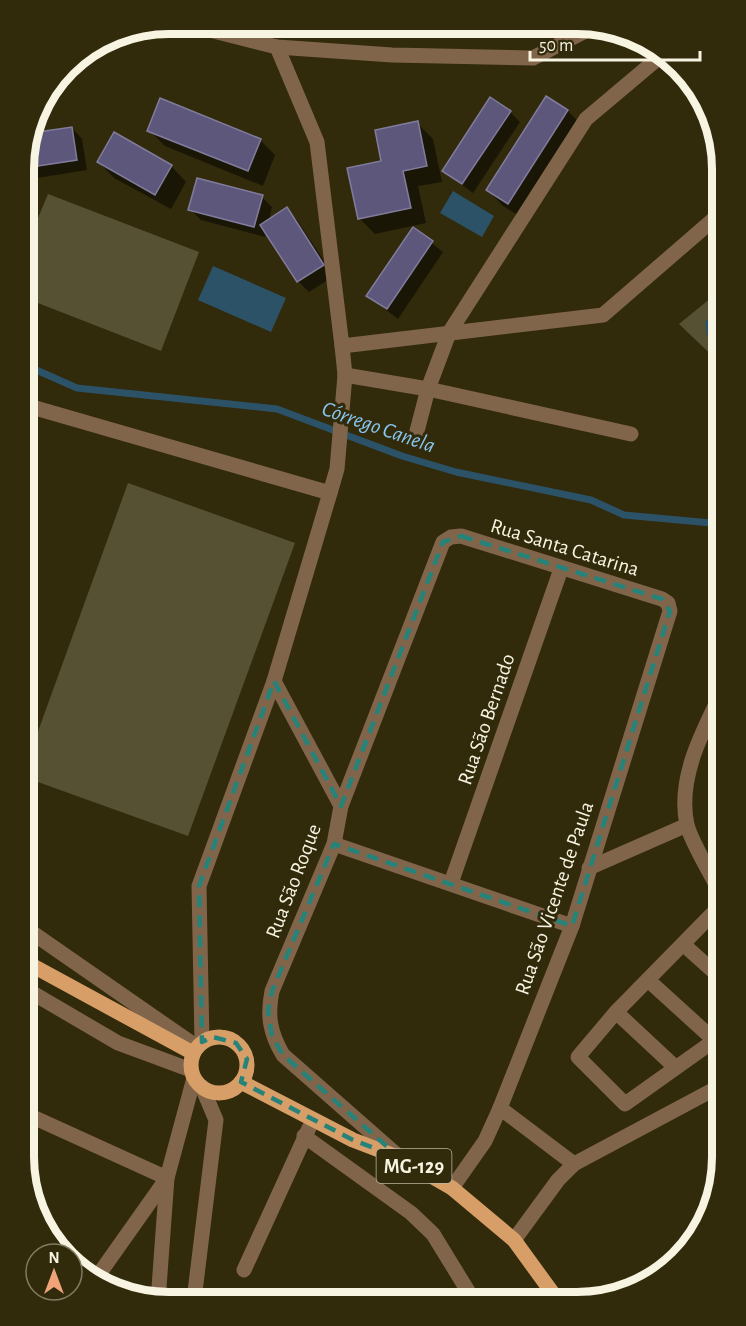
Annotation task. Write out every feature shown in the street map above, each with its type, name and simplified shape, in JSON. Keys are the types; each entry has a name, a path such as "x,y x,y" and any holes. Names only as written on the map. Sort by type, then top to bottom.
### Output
{"main road":[{"path":"34,966 198,1048"},
{"path":"213,1037 225,1038 236,1043 247,1059 241,1082 223,1093 196,1079 198,1048 213,1037"},
{"name":"MG-129","path":"241,1082 353,1140 400,1158 453,1188 514,1240 552,1292"}],"street":[{"path":"229,35 277,47 392,55 533,58 579,34"},
{"path":"198,1048 199,886 274,681 337,470 345,375 317,142 277,47"},
{"path":"417,430 428,389 449,333 586,119 655,61"},
{"path":"342,346 603,315 712,221"},
{"path":"345,375 428,389 631,434"},
{"path":"34,408 330,493"},
{"name":"Rua Santa Catarina","path":"443,542 451,537 461,536 662,599 668,603 670,611"},
{"name":"Rua São Roque","path":"400,1158 283,1054 272,1036 268,1011 272,991 334,844 341,806 443,542"},
{"name":"Rua São Bernado","path":"451,883 561,569"},
{"name":"Rua São Vicente de Paula","path":"453,1188 484,1140 500,1108 572,926 670,611"},
{"path":"274,681 341,806"},
{"path":"711,716 689,767 687,825 711,874"},
{"path":"589,868 687,825"},
{"path":"334,844 572,926"},
{"path":"711,916 616,1012 578,1057 625,1104 711,1043"},
{"path":"34,934 198,1048"},
{"path":"684,945 711,969"},
{"path":"648,980 711,1032"},
{"path":"34,994 118,1043 196,1079 216,1120 195,1292"},
{"path":"616,1012 675,1067"},
{"path":"159,1291 167,1178 196,1079"},
{"path":"514,1240 558,1180 574,1164 711,1091"},
{"path":"500,1108 574,1164"},
{"path":"34,1118 167,1178"},
{"path":"244,1269 312,1120"},
{"path":"304,1136 411,1213 434,1234 469,1292"},
{"path":"100,1272 167,1178"}],"highlighted area":[{"path":"461,536 662,599 670,611 572,926 334,844 272,991 268,1011 272,1036 283,1055 400,1158 353,1140 241,1082 247,1059 236,1043 213,1037 202,1042 199,886 274,681 341,806 443,542"}],"shaded area":[{"path":"48,194 199,252 161,351 34,302 34,217 38,218"},
{"path":"712,297 712,355 679,324"},
{"path":"128,483 295,543 188,836 34,781 34,742"}],"water":[{"path":"453,191 494,216 482,237 440,213"},
{"path":"213,266 286,298 271,332 198,300"},
{"path":"712,316 712,339 707,335 705,322"}],"building":[{"path":"546,96 568,110 508,204 486,190"},
{"path":"490,97 511,111 462,184 442,171"},
{"path":"160,98 261,139 248,171 147,131"},
{"path":"418,121 427,166 403,171 411,208 358,219 347,168 381,161 375,130"},
{"path":"72,127 77,160 34,167 40,132"},
{"path":"114,132 172,165 155,195 97,162"},
{"path":"197,178 263,195 254,227 188,210"},
{"path":"287,207 324,265 297,282 260,225"},
{"path":"413,227 433,241 387,309 366,296"}],"waterway":[{"name":"Córrego Canela","path":"34,369 77,388 277,409 402,456 456,472 591,500 624,515 712,523"}]}
